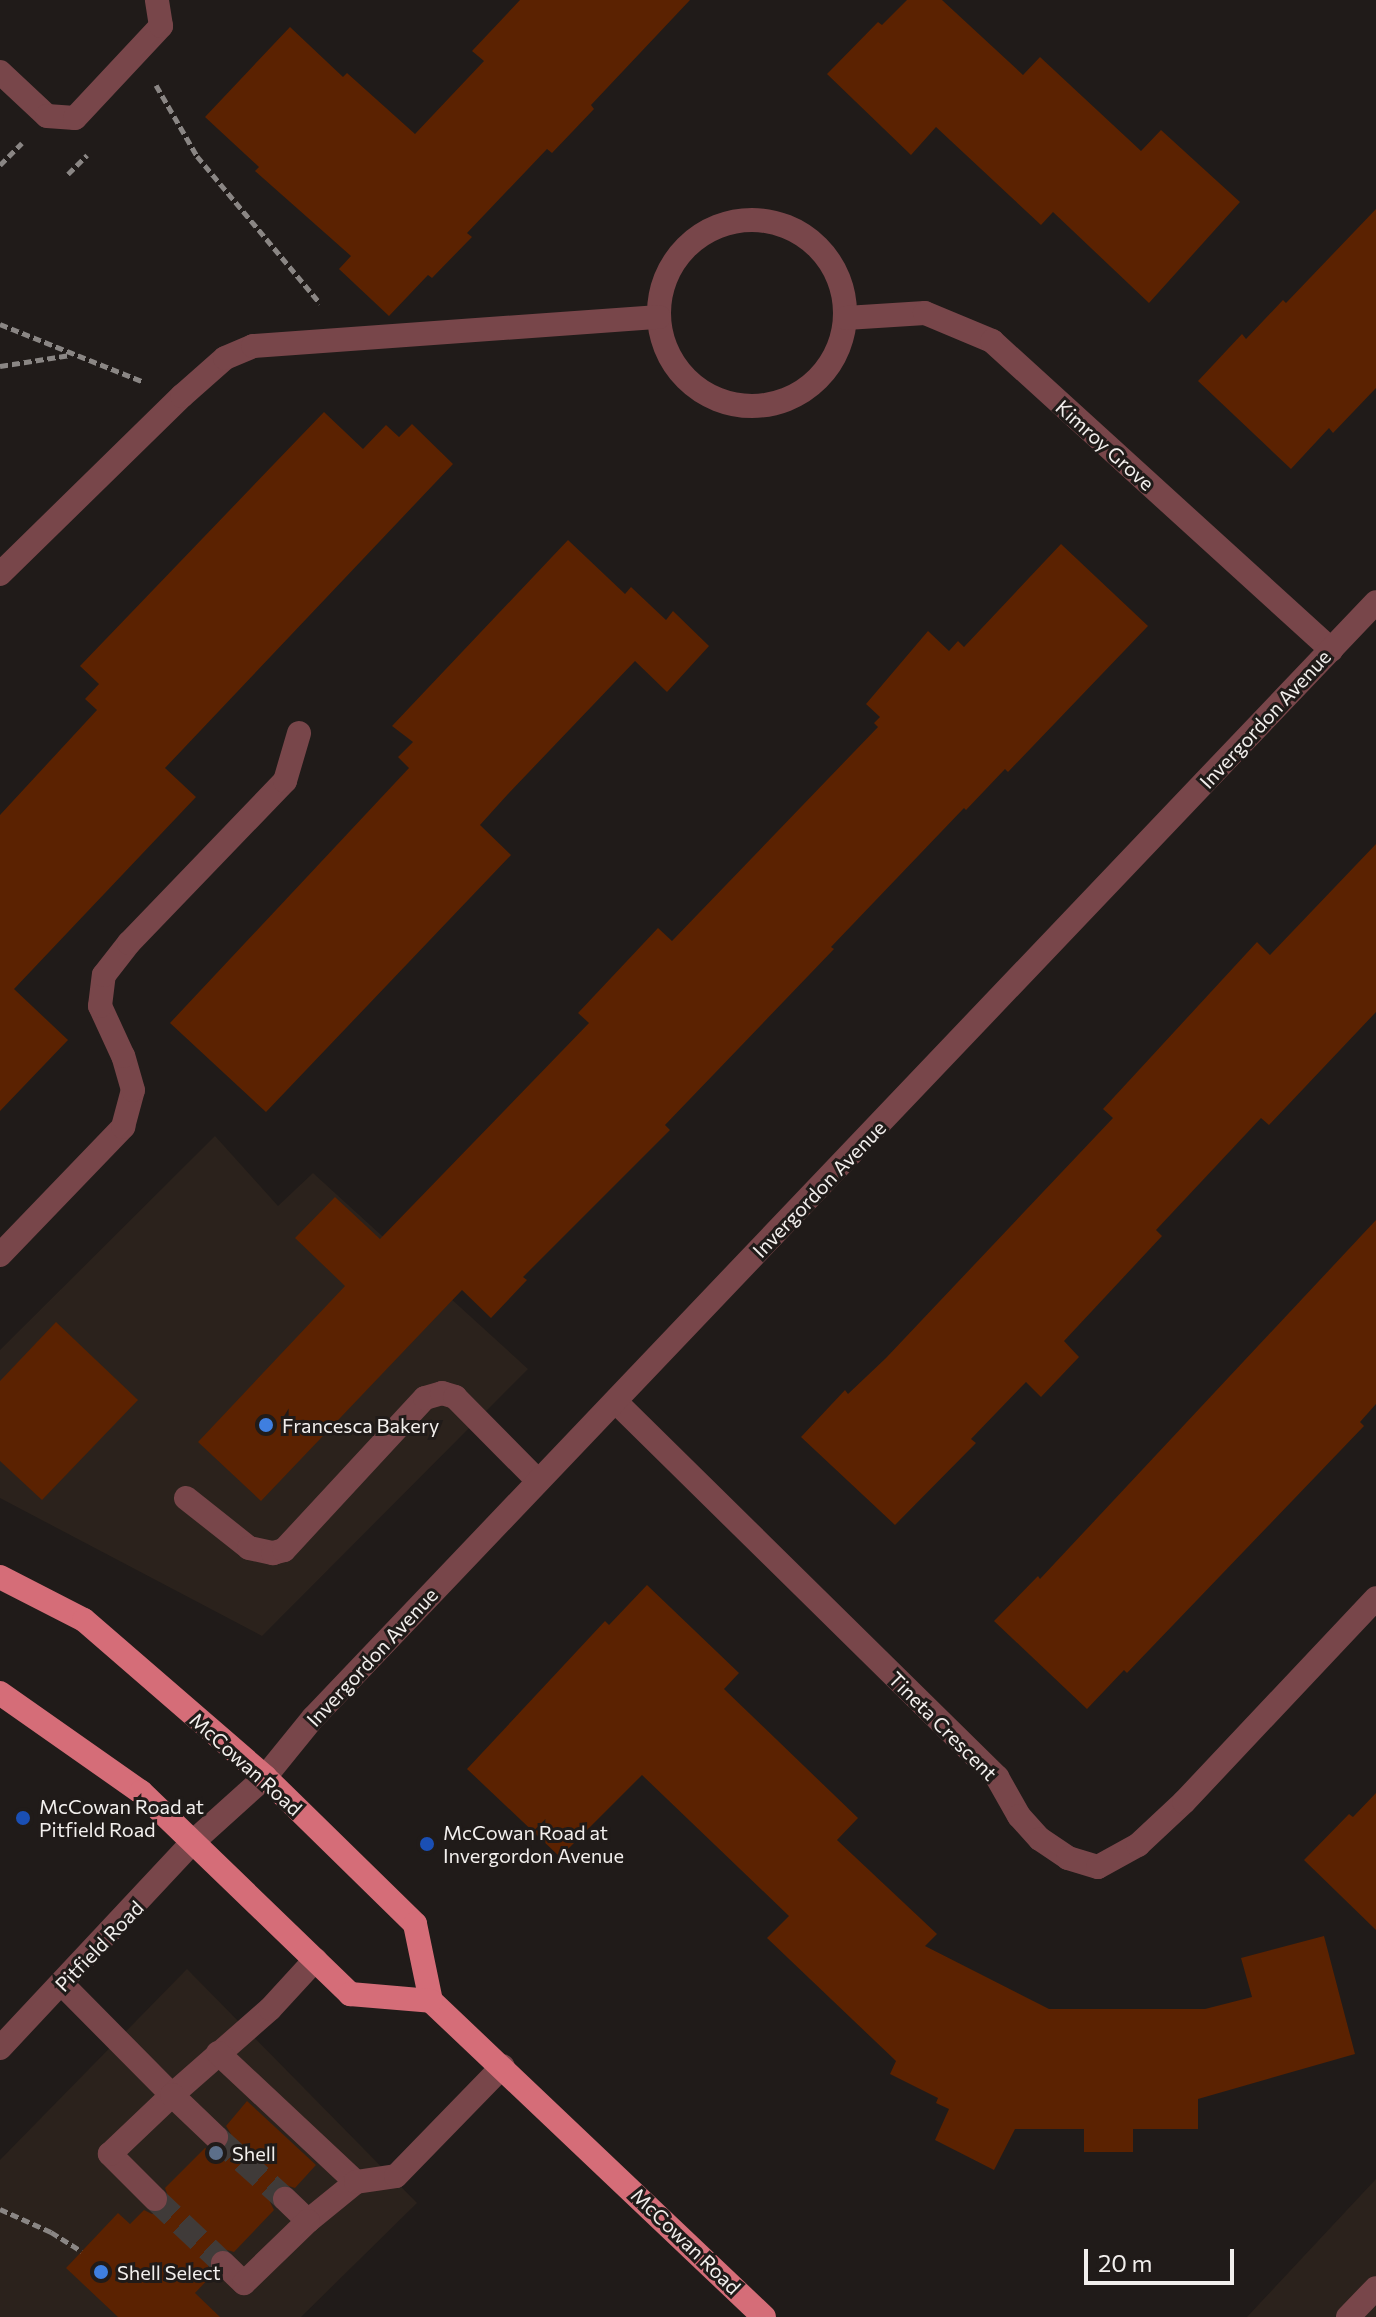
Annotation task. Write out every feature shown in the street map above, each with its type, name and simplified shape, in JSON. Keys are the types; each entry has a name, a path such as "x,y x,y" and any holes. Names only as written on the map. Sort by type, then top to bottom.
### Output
{"main road":[{"name":"McCowan Road","path":"0,1577 84,1620 265,1777 415,1924 431,2001 503,2066 764,2317"},
{"path":"0,1693 141,1792 350,1994 431,2001"}],"street":[{"path":"0,72 47,116 75,118 161,26 157,0"},
{"path":"740,220 773,222 803,234 826,257 842,286 846,318 839,347 824,372 802,392 775,404 746,407 717,400 691,385 672,363 661,335 658,305 666,277 683,249 709,230 740,220"},
{"name":"Kimroy Grove","path":"846,318 925,313 992,341 1331,650"},
{"path":"0,574 182,396 225,358 253,346 659,317"},
{"name":"Invergordon Avenue","path":"194,1841 265,1777 313,1718 1376,602"},
{"path":"0,1255 123,1127 133,1090 123,1056 100,1006 104,975 129,943 285,781 299,733"},
{"path":"186,1498 249,1548 273,1553 284,1550 425,1398 442,1393 455,1397 538,1481"},
{"name":"Tineta Crescent","path":"616,1402 997,1777 1019,1816 1040,1839 1068,1858 1098,1867 1138,1845 1184,1802 1376,1598"},
{"name":"Pitfield Road","path":"0,2048 194,1841"},
{"path":"155,2199 110,2154 270,2009 315,1960"},
{"path":"62,1984 216,2137"},
{"path":"218,2053 356,2182"},
{"path":"223,2263 244,2283 308,2221 356,2182 396,2176 503,2066"},
{"path":"285,2199 308,2221"},
{"path":"1348,2317 1376,2288"}],"path":[{"path":"155,82 197,156 290,271 354,339"},
{"path":"0,324 182,396"},
{"path":"0,366 70,354"},
{"path":"0,2209 51,2232 81,2251"}],"shaded area":[{"path":"215,1136 278,1206 313,1173 528,1369 262,1636 0,1498 0,1350"},
{"path":"187,1969 417,2203 301,2317 0,2317 0,2160"},
{"path":"1376,2179 1376,2317 1247,2317"}],"building":[{"path":"520,0 690,0 591,105 594,109 552,153 547,149 467,233 472,237 432,278 428,275 389,316 339,269 351,256 255,171 259,167 205,117 290,27 343,77 347,73 415,134 484,61 472,51"},
{"path":"907,0 942,0 1023,75 1040,57 1141,151 1161,130 1240,202 1149,303 1053,212 1041,225 936,127 911,155 827,74 878,22 882,25"},
{"path":"1376,209 1376,388 1333,433 1329,428 1291,469 1198,381 1242,334 1246,339 1283,300 1286,303"},
{"path":"324,412 363,449 386,425 399,437 412,424 453,464 165,768 196,797 14,989 68,1040 0,1111 0,815 97,710 85,699 99,684 80,666"},
{"path":"568,540 625,594 631,587 666,620 673,611 709,646 667,692 635,661 508,794 480,825 511,855 266,1112 170,1023 409,768 398,757 413,742 392,726"},
{"path":"1061,544 1148,626 1008,772 1005,769 966,810 964,808 831,947 834,949 665,1125 670,1130 523,1277 527,1280 491,1318 462,1290 261,1501 198,1442 345,1286 295,1238 335,1197 380,1239 589,1023 578,1013 658,928 672,941 878,727 874,723 880,717 866,704 928,631 949,651 958,641 964,647"},
{"path":"1376,844 1376,1012 1269,1125 1261,1118 1156,1230 1162,1236 1064,1341 1079,1357 1041,1397 1026,1382 971,1439 976,1443 895,1525 801,1437 845,1390 848,1394 886,1358 1113,1118 1103,1109 1257,942 1270,955"},
{"path":"1376,1220 1376,1404 1360,1422 1364,1426 1127,1673 1124,1670 1087,1709 994,1621 1038,1576 1040,1579"},
{"path":"56,1322 138,1400 42,1500 0,1461 0,1381"},
{"path":"647,1585 739,1673 724,1689 858,1818 837,1840 937,1934 925,1946 1049,2009 1205,2009 1252,1997 1241,1958 1324,1936 1355,2054 1198,2099 1198,2129 1133,2129 1133,2152 1084,2152 1084,2129 1015,2129 994,2170 935,2140 949,2109 936,2103 938,2098 890,2074 896,2061 767,1938 789,1916 642,1775 560,1857 467,1769 605,1621 609,1625"},
{"path":"1376,1793 1376,1930 1304,1860 1349,1814 1353,1817"},
{"path":"247,2101 316,2165 295,2188 282,2184 274,2189 270,2202 274,2210 234,2252 220,2248 212,2253 208,2266 213,2274 195,2293 220,2317 118,2317 66,2268 118,2213 130,2224 144,2210 152,2214 165,2210 170,2202 165,2188 205,2148 219,2152 227,2147 231,2134 226,2126"}],"tunnel":[{"path":"216,2137 285,2199"},
{"path":"155,2199 223,2263"}],"place":[{"name":"Francesca Bakery","path":"266,1425"},
{"name":"McCowan Road at Pitfield Road","path":"23,1818"},
{"name":"McCowan Road at Invergordon Avenue","path":"427,1844"},
{"name":"Shell","path":"216,2153"},
{"name":"Shell Select","path":"101,2272"}]}
